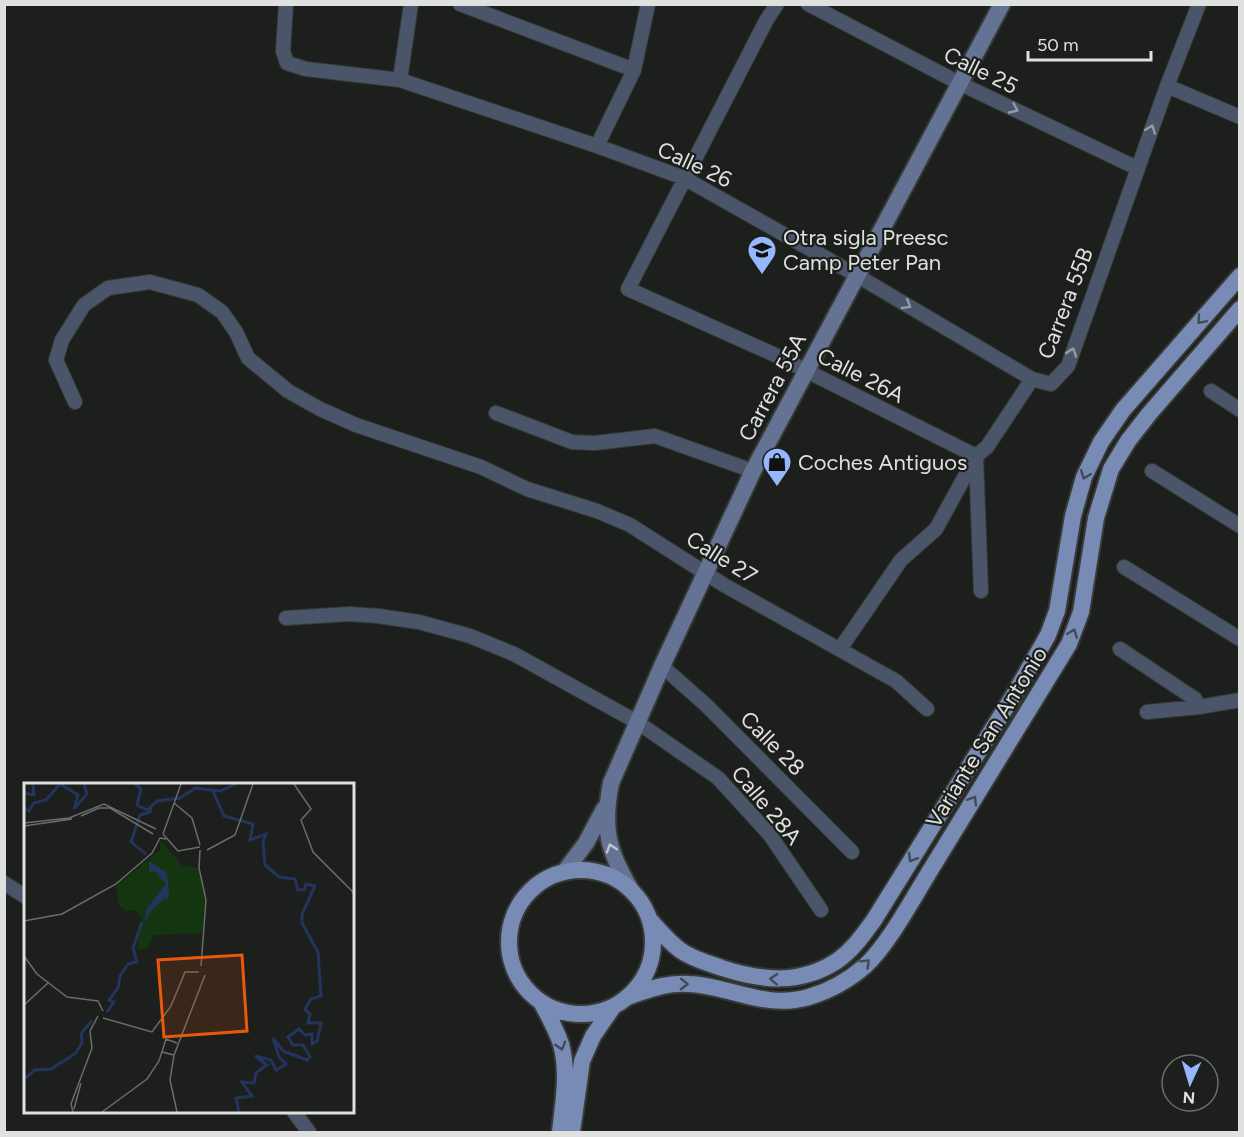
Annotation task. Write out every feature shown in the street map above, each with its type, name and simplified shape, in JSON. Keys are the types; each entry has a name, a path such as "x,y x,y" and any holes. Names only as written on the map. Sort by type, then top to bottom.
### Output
{"main road":[{"name":"Carrera 55A","path":"632,890 612,855 608,840 607,802 611,783 662,666 753,471 1002,4"},
{"name":"Variante San Antonio","path":"651,921 682,952 700,961 744,975 764,978 782,980 801,977 837,960 856,945 874,920 1015,693 1047,635 1057,611 1073,516 1084,477 1101,442 1129,404 1239,276"},
{"name":"Variante San Antonio","path":"620,1002 653,988 670,984 704,985 756,1000 784,1001 809,997 837,985 865,966 883,944 915,895 1069,644 1081,612 1095,518 1112,469 1128,441 1149,414 1239,309"},
{"name":"Carrera 55A","path":"565,871 586,843 607,802"},
{"path":"586,870 607,874 632,890 643,904 651,921 654,935 651,963 638,988 620,1002 603,1011 582,1014 560,1011 541,1002 525,987 514,970 510,957 510,929 520,903 539,883 565,871 586,870"},
{"path":"541,1002 560,1042 564,1059 566,1073 560,1132"},
{"path":"572,1132 582,1061 593,1036 620,1002"}],"street":[{"name":"Calle 26","path":"286,4 283,51 287,63 306,69 400,80 597,146 684,178 856,275 1032,379"},
{"path":"400,80 411,4"},
{"path":"460,4 634,70"},
{"path":"597,146 634,70 648,4"},
{"path":"684,178 777,4"},
{"name":"Calle 25","path":"808,4 961,84 1137,168"},
{"name":"Carrera 55B","path":"840,649 901,560 936,529 976,456 987,447 1032,379 1051,384 1068,366 1137,168 1199,4"},
{"path":"1167,86 1239,117"},
{"name":"Calle 26A","path":"684,178 628,289 773,354 976,456"},
{"name":"Calle 27","path":"75,402 56,360 62,340 84,305 108,288 150,282 198,295 222,312 236,332 248,358 288,391 356,425 481,466 527,489 597,511 630,525 707,572 724,585 896,681 927,709"},
{"path":"1211,391 1239,410"},
{"path":"496,413 572,442 595,444 655,436 753,471"},
{"path":"976,456 981,591"},
{"path":"1152,471 1239,526"},
{"path":"1124,567 1239,639"},
{"name":"Calle 28A","path":"286,618 350,614 419,622 470,636 514,654 637,722 718,778 770,835 821,910"},
{"path":"1120,649 1195,699 1199,707"},
{"name":"Calle 28","path":"662,666 707,706 852,852"},
{"path":"1147,712 1239,700"},
{"path":"4,883 24,896"},
{"path":"295,1113 309,1132"}],"place":[{"name":"Otra sigla Preesc Camp Peter Pan","path":"762,276"},
{"name":"Coches Antiguos","path":"777,488"}]}
